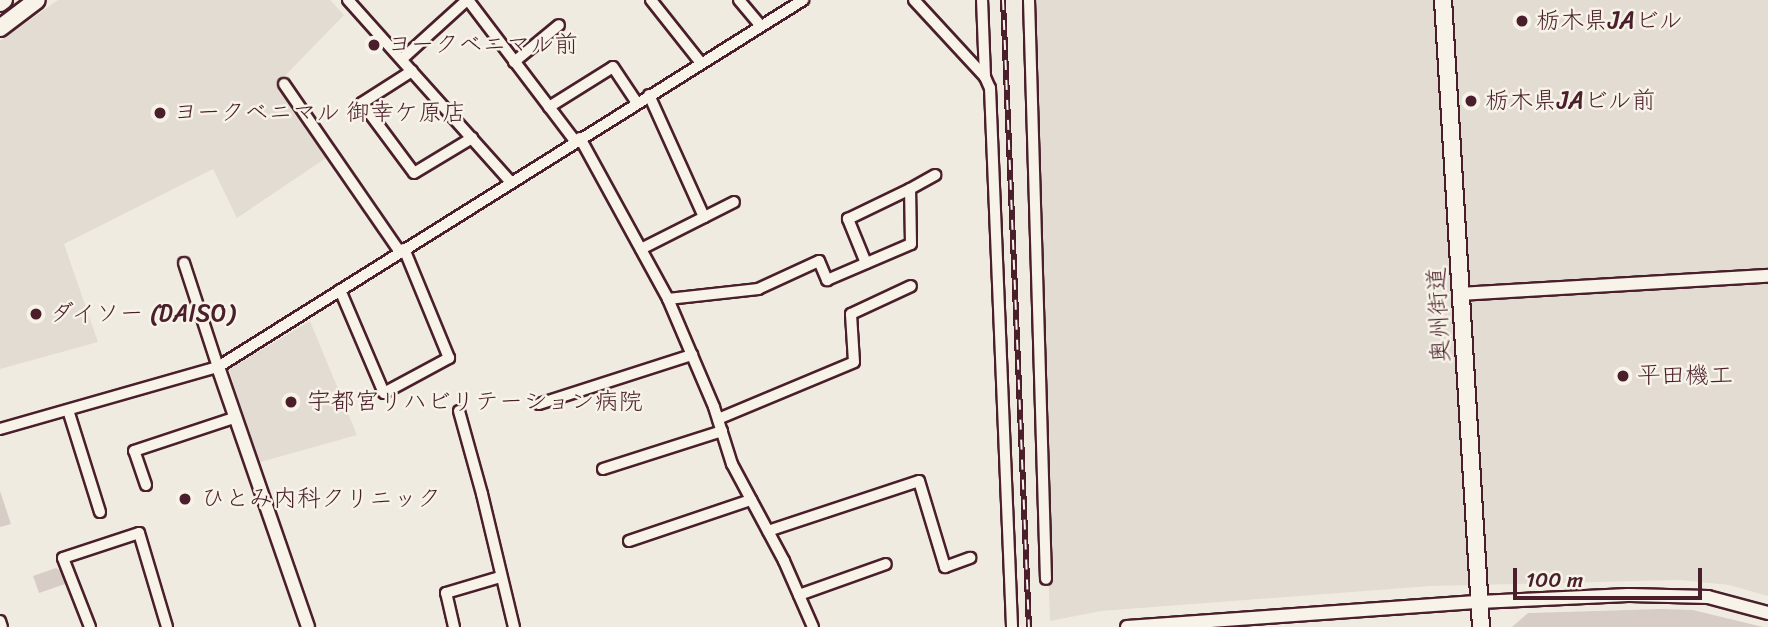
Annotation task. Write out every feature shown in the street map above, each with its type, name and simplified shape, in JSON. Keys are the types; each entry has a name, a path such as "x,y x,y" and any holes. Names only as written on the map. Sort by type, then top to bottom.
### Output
{"highway":[{"path":"0,28 37,0"},
{"name":"奥州街道","path":"1443,0 1481,627"}],"street":[{"path":"348,0 510,182"},
{"path":"402,60 468,0 549,107 578,140 668,299 718,419 732,464 768,531 813,627"},
{"path":"651,0 701,63"},
{"path":"739,0 761,26"},
{"path":"0,429 218,367 803,0"},
{"path":"914,0 985,77 990,88 1013,627"},
{"path":"982,0 985,77"},
{"path":"1029,0 1046,579"},
{"path":"514,62 559,25"},
{"path":"549,107 613,67 637,103"},
{"path":"412,71 362,103 414,173 472,138"},
{"path":"284,84 402,250 449,358 384,393 340,290"},
{"path":"649,95 704,217"},
{"path":"866,263 848,219 935,175"},
{"path":"668,299 758,289 819,261 827,280 911,244 910,189"},
{"path":"641,249 734,202"},
{"path":"184,263 234,418 308,627"},
{"path":"1461,294 1768,276"},
{"path":"718,419 854,362 851,314 912,286"},
{"path":"539,404 692,355"},
{"path":"68,410 100,512"},
{"path":"459,411 514,627"},
{"path":"146,485 134,451 234,418"},
{"path":"603,469 722,431"},
{"path":"768,531 919,481 945,567 970,558"},
{"path":"629,541 751,500"},
{"path":"90,627 63,558 139,533 167,627"},
{"path":"799,595 886,564"},
{"path":"454,627 446,593 500,578"},
{"path":"1126,627 1479,602 1686,595 1730,602 1768,613"},
{"path":"0,621 2,627"}],"shaded area":[{"path":"58,0 330,0 344,15 278,83 329,156 237,218 213,169 64,244 98,342 0,369 0,41"},
{"path":"1029,0 1768,0 1768,596 1729,585 1680,580 1431,586 1101,611 1050,621"},
{"name":"宇都宮リハビリテーション病院","path":"310,321 357,435 257,463 229,369"},
{"path":"0,491 11,524 0,527"},
{"path":"56,568 64,573 68,583 39,593 33,576"},
{"path":"1693,610 1763,627 1512,627 1528,613"}],"railway":[{"path":"1003,0 1029,627"}],"place":[{"name":"栃木県JAビル","path":"1522,21"},
{"name":"ヨークベニマル前","path":"374,45"},
{"name":"栃木県JAビル前","path":"1471,101"},
{"name":"ヨークベニマル 御幸ケ原店","path":"160,113"},
{"name":"ダイソー (DAISO)","path":"36,314"},
{"name":"平田機工","path":"1623,376"},
{"name":"宇都宮リハビリテーション病院","path":"291,402"},
{"name":"ひとみ内科クリニック","path":"185,499"}]}
